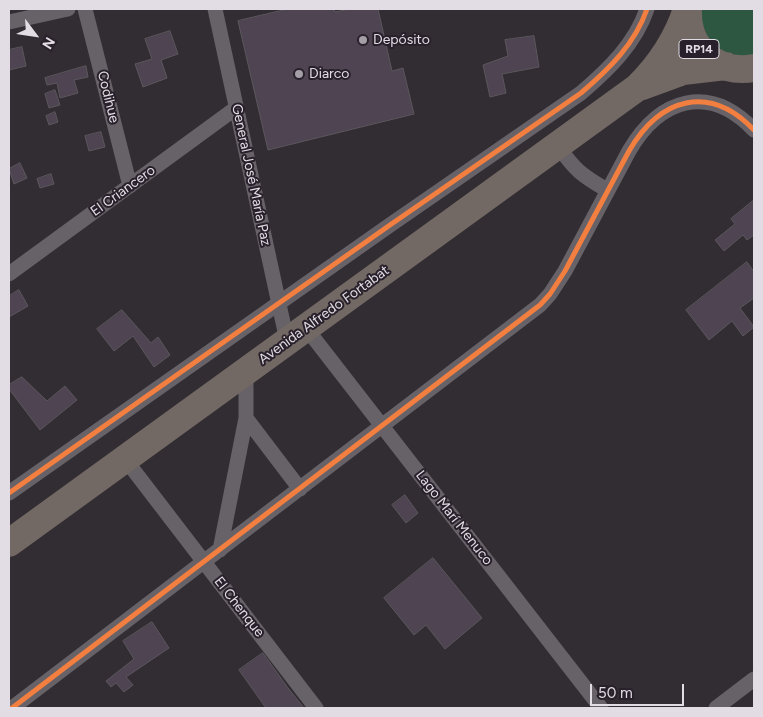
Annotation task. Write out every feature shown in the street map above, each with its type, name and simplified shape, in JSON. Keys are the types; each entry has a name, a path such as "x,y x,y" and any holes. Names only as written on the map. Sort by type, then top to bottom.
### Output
{"highway":[{"name":"RP14","path":"688,9 689,29 698,48 714,62 737,69 754,68"},
{"name":"Avenida Alfredo Fortabat","path":"9,544 638,87 654,72 668,53 688,9"},
{"name":"Avenida Alfredo Fortabat","path":"638,87 683,71 726,66"}],"street":[{"path":"9,22 68,9"},
{"name":"Codihue","path":"85,9 130,186"},
{"name":"General José María Paz","path":"215,9 279,303 297,335"},
{"path":"9,493 581,93 607,71 626,48 642,23 646,9"},
{"path":"12,708 540,305 550,294 565,271 607,190 638,135 647,124 660,114 676,106 693,101 707,101 730,111 754,130"},
{"name":"El Criancero","path":"9,274 236,108"},
{"path":"558,146 574,168 607,190"},
{"name":"Lago Marí Menuco","path":"297,335 382,426 601,708"},
{"path":"220,550 246,418 246,372"},
{"path":"246,418 300,489"},
{"name":"El Chenque","path":"125,459 316,708"},
{"path":"716,708 754,680"}],"green space":[{"path":"696,9 754,9 754,59 713,50"}],"building":[{"name":"Diarco","path":"288,9 334,9 335,12 350,9 378,9 392,71 403,68 414,114 268,150 238,21"},
{"path":"170,31 178,54 161,60 167,78 143,87 135,64 152,59 145,39"},
{"path":"534,36 539,67 502,74 506,93 490,97 483,65 508,56 505,40"},
{"path":"22,47 26,66 9,70 9,50"},
{"path":"86,66 88,77 74,80 78,93 60,98 57,83 47,85 45,78"},
{"path":"55,90 60,105 49,108 45,94"},
{"path":"55,112 58,122 49,125 46,116"},
{"path":"101,132 105,147 89,151 85,136"},
{"path":"20,163 27,178 14,184 9,169"},
{"path":"51,174 54,184 40,188 37,179"},
{"path":"754,200 754,235 747,240 743,235 724,251 715,240 735,224 731,219"},
{"path":"747,262 754,272 754,298 740,308 754,327 743,336 732,321 709,340 686,310"},
{"path":"19,290 28,306 9,317 9,296"},
{"path":"122,310 151,343 158,337 170,355 154,367 133,336 114,351 97,329"},
{"path":"22,377 47,401 65,386 77,400 40,430 9,389 9,385"},
{"path":"405,495 418,513 406,523 392,505"},
{"path":"433,558 482,618 445,649 426,625 414,635 384,598"},
{"path":"152,622 169,648 126,677 133,685 124,692 116,683 111,687 106,681 134,659 123,641"},
{"path":"263,653 304,708 266,708 239,670"}],"cycle path":[{"path":"9,493 581,93 601,75 628,45 636,34 647,9"},
{"path":"12,708 540,305 550,294 565,271 629,151 641,133 655,119 670,109 686,103 703,102 720,106 737,115 754,130"}],"place":[{"name":"Depósito","path":"363,40"},
{"name":"Diarco","path":"299,74"}]}
